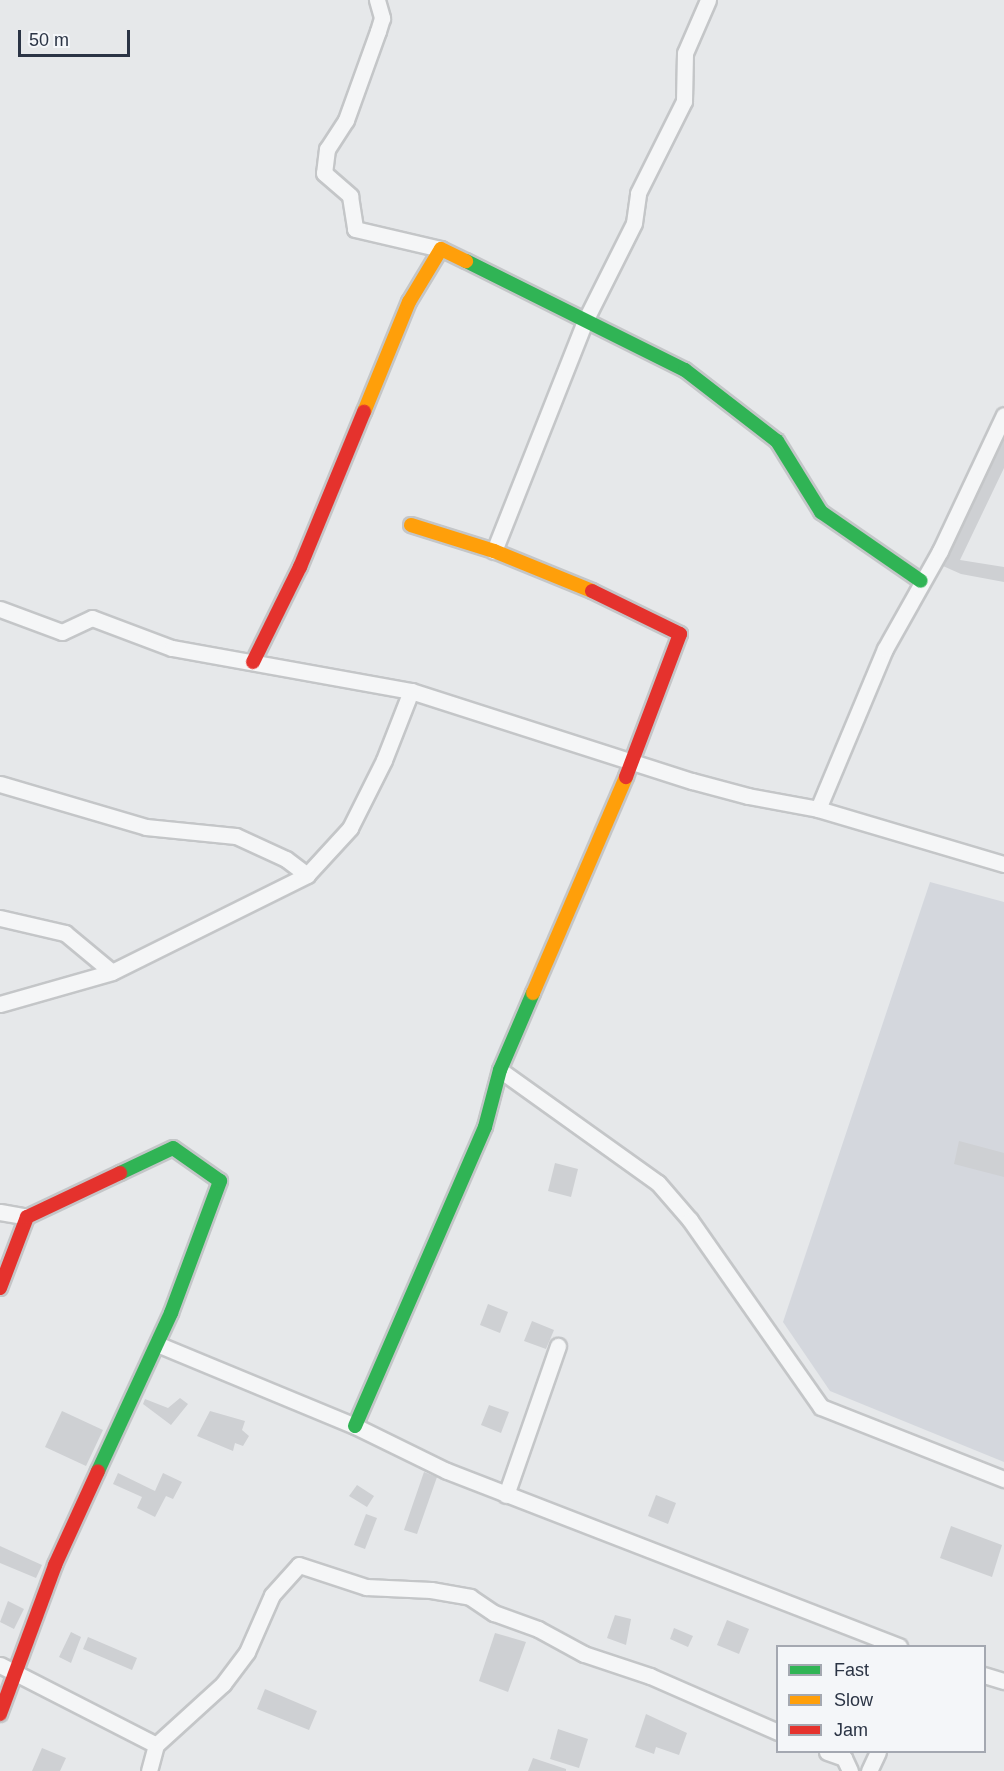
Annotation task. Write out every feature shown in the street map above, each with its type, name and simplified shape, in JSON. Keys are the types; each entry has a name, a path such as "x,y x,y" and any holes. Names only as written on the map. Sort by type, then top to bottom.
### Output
{"street":[{"path":"377,0 382,18 346,120 327,149 324,173 350,196 355,229 441,249 685,370 728,399 777,441 821,512 921,581"},
{"path":"494,551 586,319 634,223 638,193 684,101 685,53 708,0"},
{"path":"253,662 300,567 410,302 441,249"},
{"path":"818,809 885,649 921,581 940,551 1004,415"},
{"path":"355,1426 485,1127 500,1070 632,763 680,634 621,603 494,551 411,525"},
{"path":"0,609 62,632 92,618 172,648 411,691 632,763 748,796 818,809 1004,864"},
{"path":"0,1005 112,972 307,875 350,828 384,760 411,691"},
{"path":"0,784 146,827 236,836 286,859 307,875"},
{"path":"0,918 65,933 112,972"},
{"path":"500,1070 658,1183 690,1220 821,1407 1004,1479"},
{"path":"0,1212 27,1218 173,1148 220,1182 157,1344 56,1565 0,1714"},
{"path":"0,1288 27,1218"},
{"path":"157,1344 355,1426 447,1472 894,1645"},
{"path":"506,1495 558,1346"},
{"path":"149,1771 156,1745 223,1684 247,1652 272,1595 299,1565 366,1587 431,1590 470,1597 494,1613 538,1629 584,1654 650,1676 776,1732"},
{"path":"0,1665 156,1745"},
{"path":"986,1676 1004,1682"},
{"path":"830,1753 844,1758 850,1771"},
{"path":"868,1771 877,1753"}],"shaded area":[{"path":"930,882 1004,902 1004,1462 830,1391 783,1322"}],"building":[{"path":"1004,438 1004,468 960,560 1004,567 1004,582 961,574 943,566"},
{"path":"959,1141 1004,1153 1004,1177 954,1164"},
{"path":"555,1163 578,1169 571,1197 548,1191"},
{"path":"488,1304 508,1312 500,1333 480,1325"},
{"path":"532,1321 554,1330 546,1349 524,1341"},
{"path":"180,1398 188,1404 171,1425 143,1404 145,1399 168,1408"},
{"path":"489,1405 509,1412 501,1433 481,1425"},
{"path":"62,1411 103,1430 86,1466 45,1447"},
{"path":"210,1411 245,1421 242,1430 249,1436 243,1446 235,1443 233,1451 197,1436"},
{"path":"424,1472 437,1477 417,1534 404,1530"},
{"path":"118,1473 155,1491 163,1473 182,1482 173,1499 166,1496 155,1517 137,1508 142,1497 113,1484"},
{"path":"357,1485 374,1496 367,1507 349,1496"},
{"path":"656,1495 676,1503 668,1524 648,1516"},
{"path":"366,1514 377,1518 365,1549 354,1545"},
{"path":"951,1526 1002,1545 992,1577 940,1558"},
{"path":"0,1546 42,1565 36,1578 0,1563"},
{"path":"8,1601 24,1609 14,1629 0,1622"},
{"path":"615,1615 631,1619 626,1645 607,1638"},
{"path":"727,1620 749,1629 739,1654 717,1645"},
{"path":"674,1628 693,1636 688,1647 670,1639"},
{"path":"71,1632 81,1637 71,1663 59,1657"},
{"path":"495,1633 526,1642 508,1692 479,1681"},
{"path":"88,1637 137,1658 132,1670 83,1649"},
{"path":"265,1689 317,1711 309,1730 257,1709"},
{"path":"646,1714 687,1733 679,1755 656,1747 654,1754 635,1747"},
{"path":"558,1729 588,1739 579,1768 550,1759"},
{"path":"42,1748 66,1758 60,1771 32,1771"},
{"path":"533,1758 566,1769 566,1771 528,1771"}],"traffic: fast":[{"path":"466,261 685,370 777,441 821,512 921,581"},
{"path":"355,1426 485,1127 500,1070 533,993"},
{"path":"98,1471 171,1313 220,1181 173,1148 120,1173"}],"traffic: slow":[{"path":"364,412 409,302 441,249 466,261"},
{"path":"411,525 494,551 592,591"},
{"path":"533,993 626,777"}],"traffic: jam":[{"path":"253,662 300,567 364,412"},
{"path":"592,591 680,634 626,777"},
{"path":"0,1288 27,1217 120,1173"},
{"path":"0,1714 55,1565 98,1471"}]}
